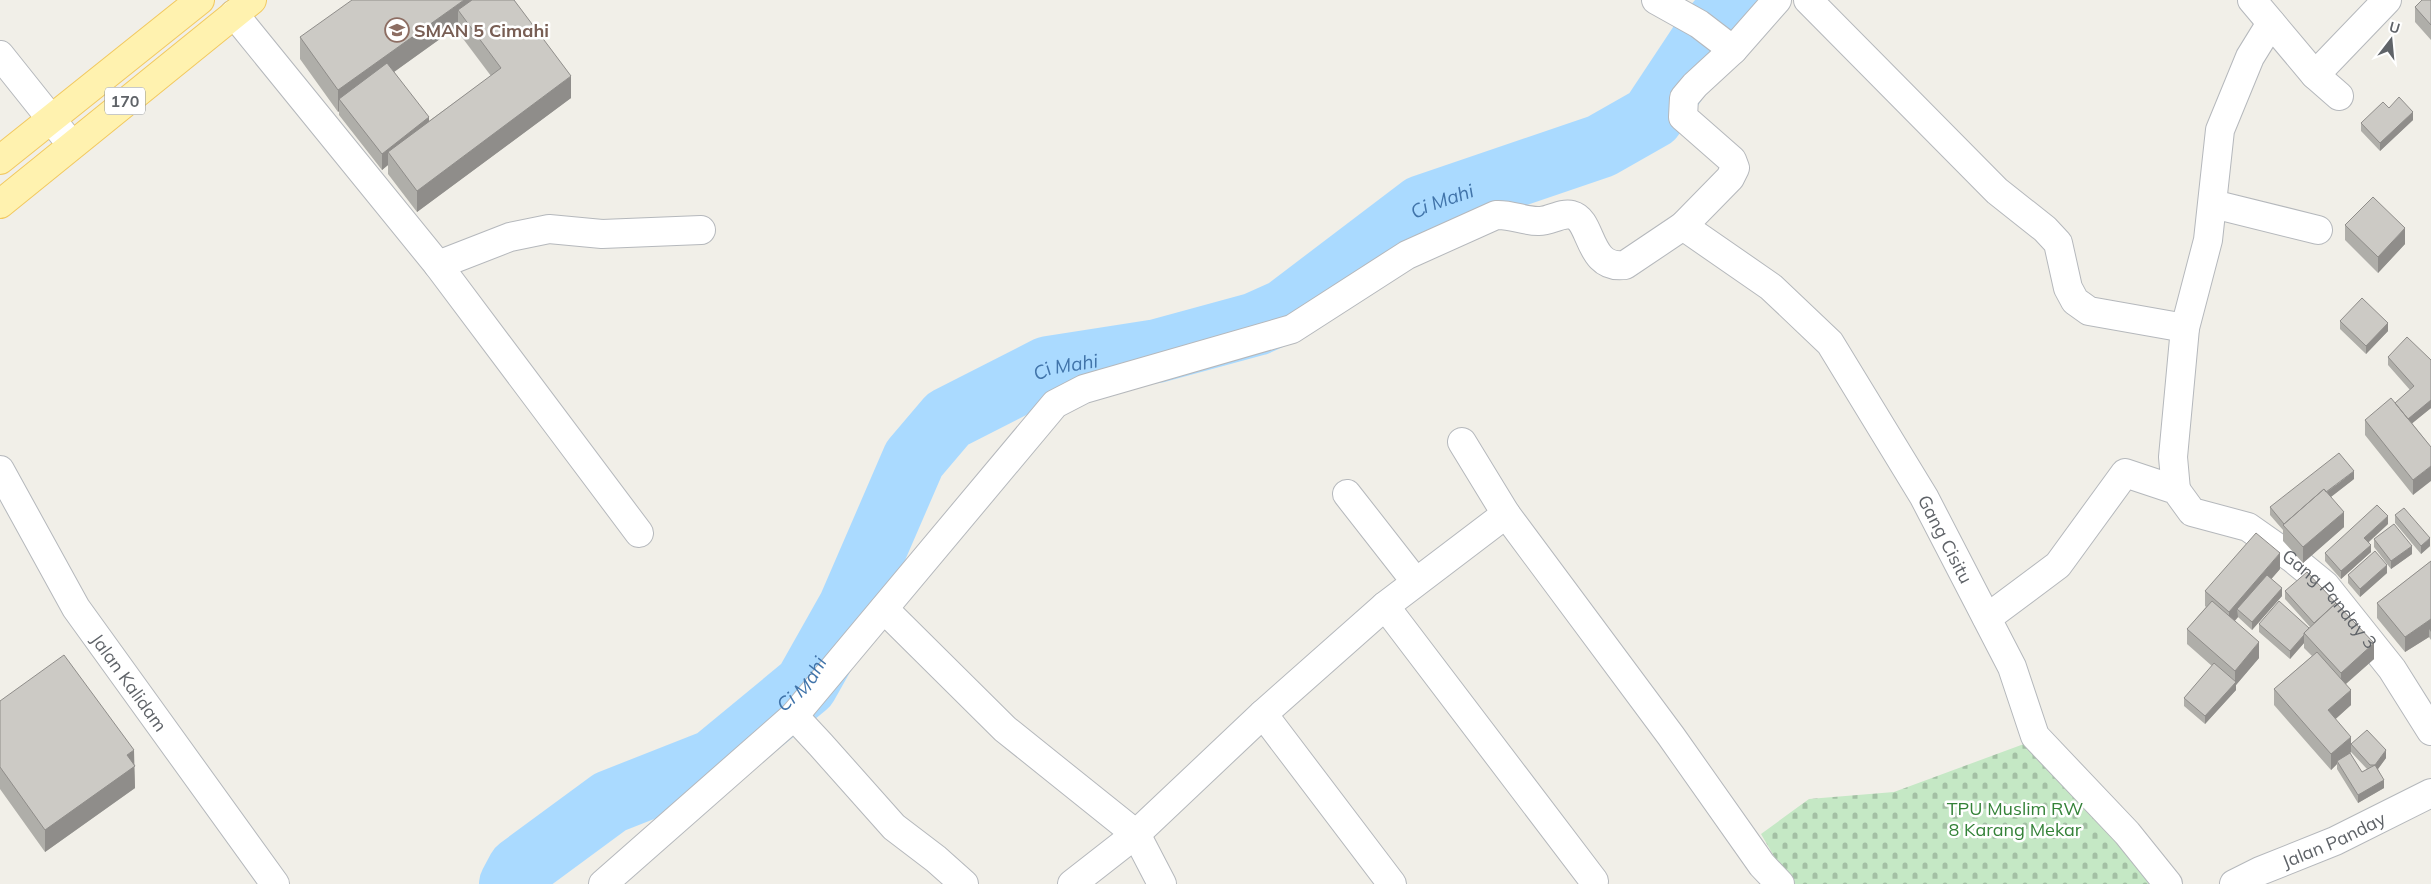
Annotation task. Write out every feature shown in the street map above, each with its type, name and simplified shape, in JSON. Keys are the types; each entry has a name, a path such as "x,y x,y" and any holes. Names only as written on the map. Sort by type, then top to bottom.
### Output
{"main road":[{"name":"170","path":"0,160 200,0"},
{"name":"170","path":"2,198 243,7"}],"street":[{"path":"1656,0 1718,38"},
{"path":"603,884 794,716 1055,404 1069,395 1084,388 1292,329 1407,255 1496,215 1506,214 1540,222 1564,215 1573,215 1580,221 1598,256 1609,264 1619,266 1625,265 1683,226 1734,172 1732,160 1683,117 1684,98 1695,84 1718,38 1778,0"},
{"path":"1808,0 1997,191 2045,229 2058,243 2068,288 2075,301 2089,311 2185,328"},
{"path":"2252,0 2315,75 2339,96"},
{"path":"2315,75 2387,0"},
{"path":"243,7 639,533"},
{"path":"1986,618 2058,565 2125,473 2176,490 2173,457 2185,328 2208,240 2214,204 2220,130 2250,57 2271,23"},
{"path":"0,55 71,144"},
{"path":"2214,204 2318,230"},
{"name":"Gang Cisitu","path":"1683,226 1771,287 1830,343 1924,497 2012,667 2035,736 2126,833 2168,884"},
{"path":"438,265 510,237 548,229 602,234 701,230"},
{"path":"1462,442 1506,514 1671,736 1762,865 1780,884"},
{"name":"Jalan Kalidam","path":"0,470 76,608 275,884"},
{"name":"Gang Panday 3","path":"2176,490 2192,512 2248,528 2292,558 2326,586 2392,669 2431,731"},
{"path":"1347,494 1415,581"},
{"path":"1072,884 1136,834 1263,714 1385,606 1415,581 1506,514"},
{"path":"1385,606 1594,880"},
{"path":"884,609 1005,729 1136,834 1162,884"},
{"path":"1263,714 1392,884"},
{"path":"794,716 894,827 936,859 964,884"},
{"name":"Jalan Panday","path":"2234,884 2260,871 2335,841 2431,793"}],"green space":[{"name":"TPU Muslim RW 8 Karang Mekar","path":"2032,741 2161,884 1788,884 1774,868 1775,858 1761,834 1809,799 1894,792"}],"building":[{"name":"SMAN 5 Cimahi","path":"352,0 464,0 338,90 300,37"},
{"path":"472,0 514,0 571,76 417,191 388,152 501,68 458,10"},
{"path":"2422,0 2431,0 2431,25 2415,7"},
{"path":"387,63 429,117 382,154 339,99"},
{"path":"2399,97 2413,112 2380,143 2361,123 2383,102 2389,108"},
{"path":"2373,197 2405,228 2378,257 2345,225"},
{"path":"2362,298 2388,323 2366,346 2340,321"},
{"path":"2407,337 2431,360 2431,400 2408,419 2395,403 2414,386 2388,357"},
{"path":"2391,398 2431,447 2431,466 2413,480 2365,420"},
{"path":"2339,453 2354,471 2326,492 2324,489 2284,524 2270,507"},
{"path":"2324,489 2344,512 2303,547 2283,525"},
{"path":"2377,505 2388,516 2364,538 2371,545 2341,571 2325,553"},
{"path":"2404,508 2430,538 2421,546 2395,515"},
{"path":"2394,524 2412,546 2391,561 2374,539"},
{"path":"2256,533 2280,553 2229,612 2205,591"},
{"path":"2375,551 2387,565 2360,589 2348,575"},
{"path":"2431,561 2431,619 2405,637 2377,603"},
{"path":"2307,572 2336,603 2314,623 2285,591"},
{"path":"2267,575 2282,588 2252,622 2237,609"},
{"path":"2212,601 2259,642 2235,671 2187,629"},
{"path":"2279,601 2309,628 2290,651 2259,624"},
{"path":"2336,603 2374,643 2341,673 2304,633"},
{"path":"2317,652 2351,690 2328,710 2351,737 2331,754 2274,689"},
{"path":"64,655 134,750 127,755 135,766 45,830 0,767 0,701"},
{"path":"2214,663 2236,682 2205,716 2184,698"},
{"path":"2367,730 2386,750 2375,765 2370,765 2351,744"},
{"path":"2350,753 2362,772 2375,765 2384,780 2358,795 2337,761"}],"waterway":[{"name":"Ci Mahi","path":"511,884 519,869 610,802 714,761 806,685 850,607 914,459 948,419 1048,368 1157,351 1256,324 1285,311 1422,207 1601,146 1652,117 1703,40 1737,0"}],"place":[{"name":"SMAN 5 Cimahi","path":"397,30"}]}
